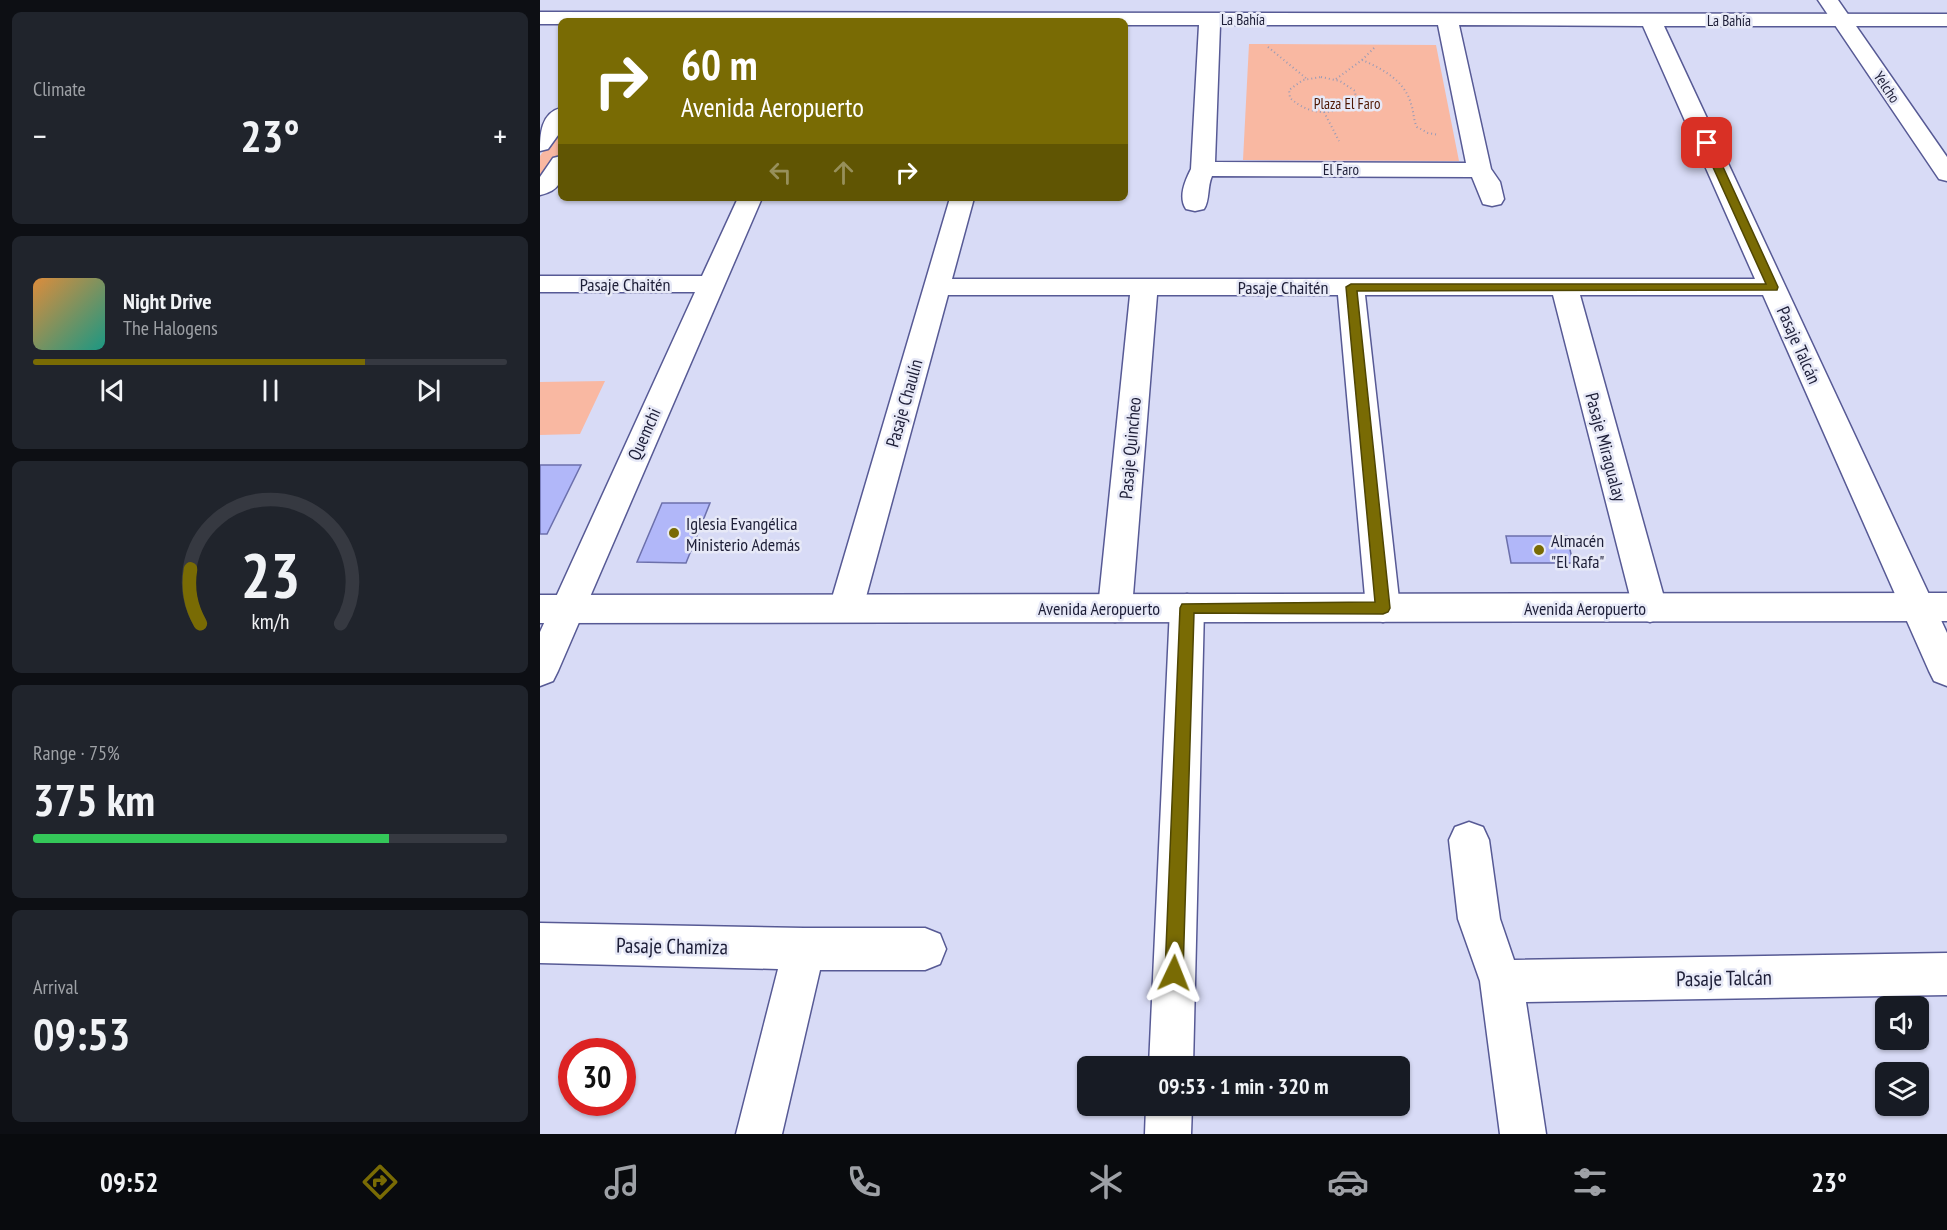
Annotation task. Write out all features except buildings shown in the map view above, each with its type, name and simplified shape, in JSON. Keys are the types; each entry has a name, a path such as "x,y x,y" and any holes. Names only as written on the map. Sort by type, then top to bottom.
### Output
{"street":[{"path":"834,18 843,0"},
{"name":"Yelcho","path":"1828,0 1947,174"},
{"name":"La Bahía","path":"1128,19 1234,19 1274,10 1447,20 1947,20"},
{"name":"La Bahía","path":"540,18 558,18"},
{"path":"1195,204 1196,184 1203,169 1210,19"},
{"path":"1447,20 1479,170 1488,182 1492,200"},
{"name":"Pasaje Talcán","path":"1651,20 1773,287 1933,607 1947,671"},
{"path":"540,144 558,119"},
{"path":"540,188 548,183 558,168"},
{"name":"El Faro","path":"1203,169 1479,170"},
{"name":"Quemchi","path":"540,670 553,609 711,284 749,201"},
{"name":"Pasaje Chaulín","path":"846,608 961,201"},
{"name":"Pasaje Chaitén","path":"540,284 711,284"},
{"name":"Pasaje Chaitén","path":"937,287 1773,287"},
{"name":"Pasaje Quincheo","path":"1115,608 1144,287"},
{"path":"1351,287 1383,608"},
{"name":"Pasaje Miragualay","path":"1563,287 1650,608"},
{"name":"Avenida Aeropuerto","path":"553,609 1933,607"},
{"path":"1170,1056 1187,608"},
{"path":"1468,840 1479,919 1501,981 1523,1134"},
{"name":"Pasaje Chamiza","path":"540,943 804,949 925,949"},
{"path":"759,1134 804,949"},
{"name":"Pasaje Talcán","path":"1501,981 1947,974"},
{"path":"1168,1134 1169,1116"}],"path":[{"path":"1234,19 1307,79"},
{"path":"1336,79 1362,60 1385,70 1408,95 1413,122 1422,132 1472,139"},
{"path":"1307,79 1336,79 1348,84 1356,91 1356,99 1350,106 1339,111 1309,111 1296,106 1290,98 1289,90 1295,83 1307,79"}],"green space":[{"name":"Plaza El Faro","path":"1249,44 1436,45 1459,161 1243,160"},
{"path":"558,130 558,158 544,179 540,179 540,156"},
{"path":"605,381 580,434 540,435 540,382"}],"place":[{"name":"Iglesia Evangélica Ministerio Además","path":"674,533"},
{"name":"Almacén \"El Rafa\"","path":"1539,550"}],"route":[{"path":"1174,973 1187,608 1383,608 1351,287 1773,287 1707,143"}]}
